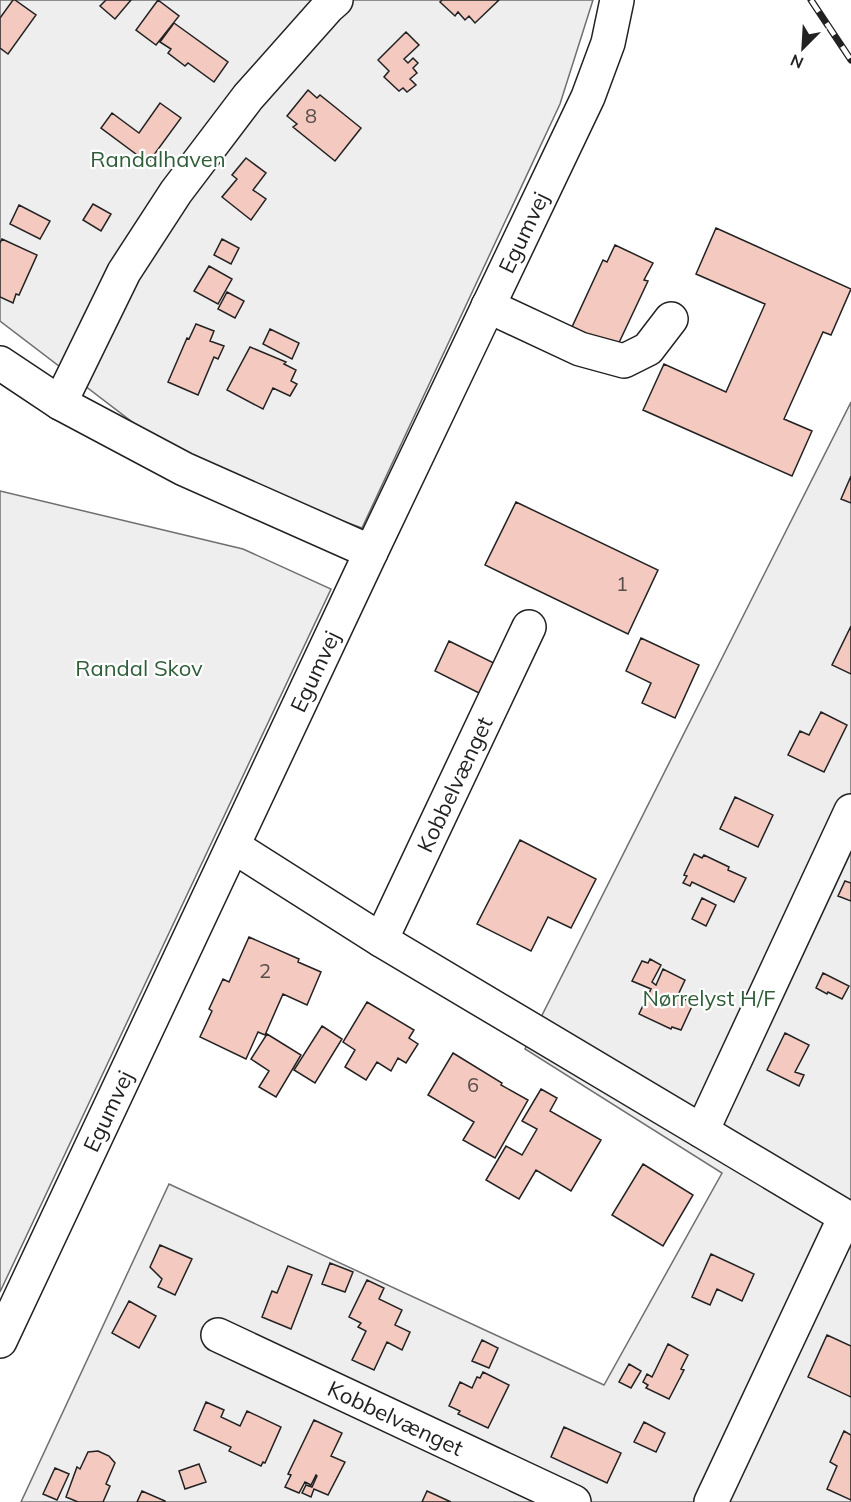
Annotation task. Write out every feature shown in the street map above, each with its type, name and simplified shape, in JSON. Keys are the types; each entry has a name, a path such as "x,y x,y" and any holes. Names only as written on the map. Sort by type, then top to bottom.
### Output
{"street":[{"path":"60,403 124,272 176,192 248,98 336,0"},
{"name":"Egumvej","path":"0,1341 588,97 608,43 617,0"},
{"path":"488,306 580,349 624,361 648,349 671,319"},
{"path":"0,363 60,403 184,469 371,552"},
{"name":"Kobbelvænget","path":"381,940 529,627"},
{"path":"702,1131 851,811"},
{"path":"233,846 381,940 848,1219 711,1502"},
{"name":"Kobbelvænget","path":"219,1335 574,1502"}],"green space":[{"name":"Randalhaven","path":"0,0 593,0 560,104 362,528 292,503 173,453 0,321"},
{"name":"Nørrelyst H/F","path":"851,402 851,1502 21,1502 169,1184 604,1385 722,1173 525,1049"},
{"name":"Randal Skov","path":"0,491 243,549 331,589 0,1292"}],"building":[{"path":"13,0 36,15 8,54 0,48 0,18"},
{"path":"106,0 131,0 115,19 100,6"},
{"path":"158,0 179,16 156,45 136,30"},
{"path":"442,0 499,0 475,23 469,16 465,20 458,12 455,16 440,2"},
{"path":"174,23 228,62 214,82 188,63 185,66 168,53 171,49 160,42"},
{"path":"406,32 419,45 404,59 408,63 413,58 418,63 413,68 417,73 410,79 416,85 407,92 403,88 399,91 384,77 389,71 378,60"},
{"path":"308,90 317,98 320,95 361,128 335,161 293,127 297,124 287,116"},
{"path":"160,103 181,118 148,163 101,128 112,113 139,133"},
{"path":"246,158 266,173 253,190 266,199 251,220 222,197 237,179 232,175"},
{"path":"93,204 111,214 101,231 83,220"},
{"path":"19,205 50,221 40,239 10,224"},
{"path":"716,228 851,289 831,335 823,332 784,419 812,431 792,476 643,410 664,364 726,392 765,304 696,274"},
{"path":"2,239 37,255 13,303 0,297 0,243"},
{"path":"222,239 239,248 231,264 214,255"},
{"path":"615,245 653,263 644,280 648,281 616,349 572,327 603,260 607,262"},
{"path":"209,266 232,279 218,304 194,291"},
{"path":"227,292 244,301 235,318 218,309"},
{"path":"196,324 214,331 210,341 224,346 218,359 214,357 198,395 168,382 187,338 189,339"},
{"path":"270,329 299,343 292,359 263,344"},
{"path":"250,347 286,362 284,364 296,370 291,381 297,384 290,396 273,388 263,409 227,390"},
{"path":"851,476 851,503 841,499"},
{"path":"516,502 658,570 628,634 485,565"},
{"path":"851,626 851,674 832,665"},
{"path":"641,638 699,665 675,718 642,703 651,683 626,671"},
{"path":"449,641 502,667 487,697 435,671"},
{"path":"821,712 847,725 824,772 788,755 800,731 809,735"},
{"path":"735,797 773,815 758,847 720,829"},
{"path":"520,840 596,879 571,928 548,917 531,951 477,924"},
{"path":"694,854 702,858 704,855 746,878 734,902 692,882 690,886 683,883 687,876 684,875"},
{"path":"845,881 851,883 851,901 838,896"},
{"path":"702,898 716,905 706,926 692,919"},
{"path":"249,937 299,959 298,962 321,972 307,1005 283,994 265,1035 258,1032 246,1059 200,1037 212,1011 209,1009 223,979 229,982"},
{"path":"650,959 661,965 652,982 656,985 663,969 685,980 678,995 693,1004 681,1030 672,1027 671,1029 639,1014 651,989 632,981 642,961 648,963"},
{"path":"823,973 849,986 842,999 816,988"},
{"path":"367,1002 414,1030 409,1038 418,1044 406,1063 398,1058 391,1071 377,1062 366,1080 345,1067 355,1050 343,1042"},
{"path":"322,1026 342,1039 315,1083 294,1070"},
{"path":"785,1033 809,1045 795,1072 804,1075 799,1086 767,1070"},
{"path":"267,1034 301,1055 276,1097 259,1087 269,1071 251,1059"},
{"path":"453,1053 528,1100 495,1158 463,1140 474,1122 428,1095"},
{"path":"541,1089 557,1098 550,1111 601,1140 571,1191 536,1170 519,1199 486,1180 506,1146 522,1155 537,1129 522,1121"},
{"path":"643,1164 693,1195 663,1246 612,1215"},
{"path":"160,1245 192,1259 175,1295 158,1287 162,1279 150,1267"},
{"path":"711,1254 754,1274 742,1301 717,1289 710,1305 692,1297"},
{"path":"330,1263 353,1272 345,1292 322,1284"},
{"path":"288,1266 312,1275 291,1329 262,1317 272,1291 277,1293"},
{"path":"367,1280 384,1288 379,1299 402,1310 395,1325 410,1332 402,1350 387,1342 374,1370 352,1360 366,1331 358,1327 361,1323 349,1317"},
{"path":"129,1301 156,1316 139,1348 112,1333"},
{"path":"827,1335 851,1346 851,1397 808,1377"},
{"path":"482,1340 498,1348 489,1368 472,1361"},
{"path":"668,1344 688,1355 681,1369 684,1370 669,1399 646,1388 648,1385 643,1382 647,1374 652,1377"},
{"path":"629,1364 641,1371 631,1388 619,1382"},
{"path":"483,1372 509,1385 488,1428 458,1414 460,1411 449,1406 460,1382 472,1388 477,1377 480,1378"},
{"path":"206,1402 224,1410 221,1417 240,1426 247,1411 281,1427 265,1463 263,1462 261,1466 229,1451 231,1447 194,1430"},
{"path":"314,1420 342,1433 331,1456 345,1462 328,1495 314,1489 311,1497 302,1493 306,1485 312,1487 316,1475 311,1485 305,1482 299,1493 285,1487 291,1475 288,1474"},
{"path":"644,1422 665,1433 656,1452 634,1442"},
{"path":"564,1427 621,1453 607,1483 551,1457"},
{"path":"844,1431 851,1435 851,1500 827,1489 837,1466 830,1462"},
{"path":"98,1451 109,1456 115,1463 106,1484 110,1486 103,1502 78,1502 66,1497 77,1467 80,1469 88,1452"},
{"path":"199,1464 206,1482 185,1489 179,1471"},
{"path":"55,1468 69,1474 57,1500 43,1494"},
{"path":"142,1491 165,1501 165,1502 137,1502"},
{"path":"427,1491 451,1502 422,1502"}],"railway":[{"path":"811,0 851,60"}]}
